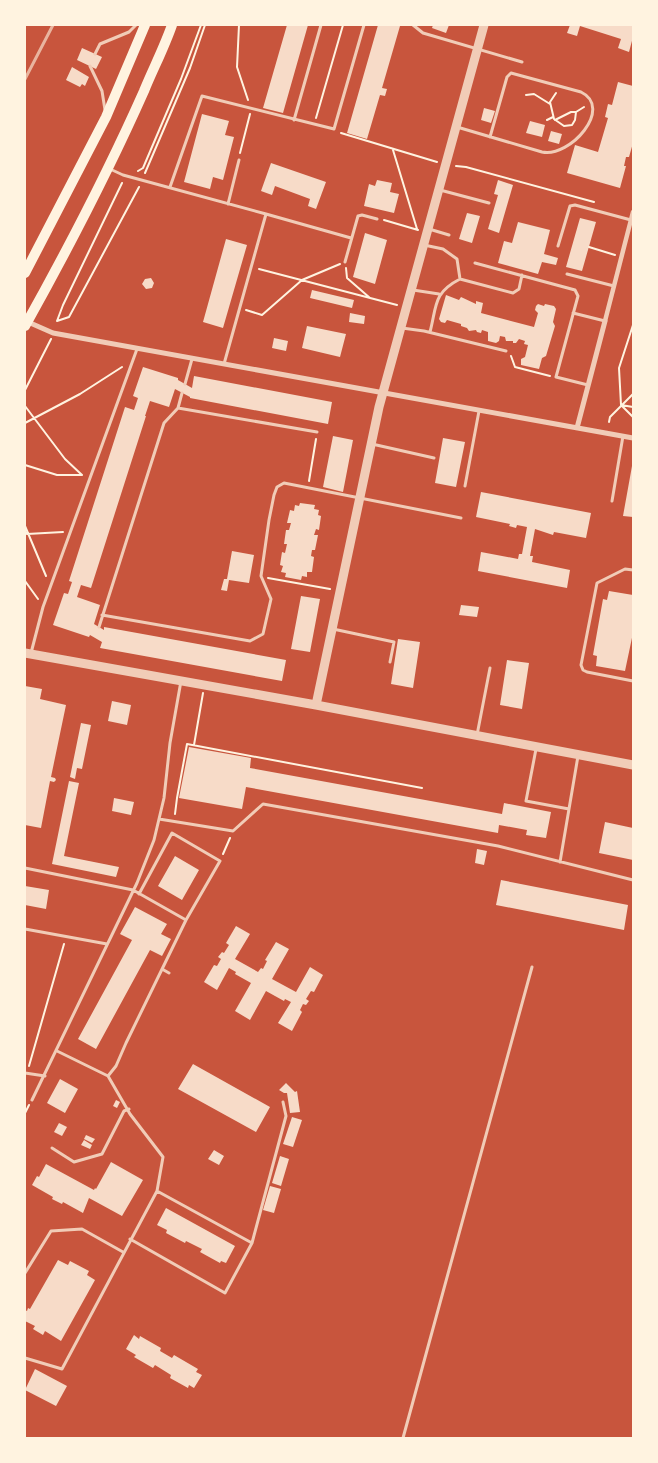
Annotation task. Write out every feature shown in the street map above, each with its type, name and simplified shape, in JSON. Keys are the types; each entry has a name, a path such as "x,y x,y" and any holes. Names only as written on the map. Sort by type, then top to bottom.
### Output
{"main road":[{"path":"25,273 106,117 145,25"},
{"path":"26,323 108,168 128,127 172,25"}],"street":[{"path":"316,705 359,498 383,394 424,245 426,230 440,190 484,25"},
{"path":"577,428 633,212"},
{"path":"26,323 53,333 137,349 633,438"},
{"path":"28,654 181,680 633,764"}],"lane":[{"path":"95,54 100,44 129,32 136,25"},
{"path":"294,120 322,25"},
{"path":"170,187 202,96 334,129 364,25"},
{"path":"413,25 423,33 522,62"},
{"path":"90,66 102,91 106,117"},
{"path":"456,127 542,152 557,152 585,131 593,108 592,102 588,96 581,92 511,72 507,77 490,136"},
{"path":"228,204 238,160"},
{"path":"108,168 123,175 351,238"},
{"path":"440,190 489,203"},
{"path":"558,246 570,206 575,205 631,220"},
{"path":"224,364 266,214"},
{"path":"345,262 358,216 377,218"},
{"path":"426,230 449,235"},
{"path":"424,245 442,249 457,260 460,279"},
{"path":"475,262 575,290 578,296 556,378 588,385"},
{"path":"567,274 614,286"},
{"path":"430,332 439,294 446,286 460,279 513,292 519,289 522,275"},
{"path":"412,290 439,294"},
{"path":"573,313 605,321"},
{"path":"401,328 430,332 506,350"},
{"path":"28,654 43,607 137,349"},
{"path":"185,384 192,359"},
{"path":"99,627 164,423 178,408 182,393"},
{"path":"178,408 317,432"},
{"path":"465,486 479,411"},
{"path":"612,501 623,436"},
{"path":"371,444 434,458"},
{"path":"102,615 250,641 263,634 271,599 261,576 268,520 277,487 284,483 461,518"},
{"path":"633,570 625,569 597,583 582,665 583,670 587,672 633,681"},
{"path":"332,629 394,642 390,662"},
{"path":"476,736 490,668"},
{"path":"32,1100 57,1051 150,852 164,798 170,743 181,680"},
{"path":"536,747 526,801 569,809"},
{"path":"560,862 579,755"},
{"path":"159,819 233,831 263,804 498,846 633,880"},
{"path":"108,1076 116,1066 186,920 220,861 172,833 139,894"},
{"path":"25,868 132,890 186,920"},
{"path":"25,929 107,944"},
{"path":"403,1438 532,967"},
{"path":"162,969 169,973"},
{"path":"25,1358 62,1369 157,1191 163,1157 130,1114 129,1109 108,1076 57,1051"},
{"path":"26,1073 45,1076"},
{"path":"130,1239 225,1293 252,1243 286,1116 283,1102"},
{"path":"52,1148 74,1162 102,1154 124,1111 129,1109"},
{"path":"157,1191 252,1243"},
{"path":"25,1273 51,1231 82,1229 123,1252"}],"path":[{"path":"57,321 69,317 142,180 190,68 205,25"},
{"path":"238,160 251,109 237,67 239,25"},
{"path":"314,125 343,25"},
{"path":"561,86 550,105 552,117 564,126 572,125 576,112"},
{"path":"526,95 534,94 550,105"},
{"path":"555,120 571,112 576,112 592,102"},
{"path":"547,120 552,117"},
{"path":"334,129 344,135 441,163"},
{"path":"393,150 418,229"},
{"path":"451,165 466,167 596,202"},
{"path":"377,218 426,230"},
{"path":"589,247 622,256"},
{"path":"239,308 262,315 302,280 345,262 347,278 370,298"},
{"path":"251,267 401,307"},
{"path":"633,325 619,368 621,405 633,417"},
{"path":"25,390 51,339"},
{"path":"506,350 515,367 556,378"},
{"path":"25,424 80,394 133,360"},
{"path":"609,422 610,417 633,394"},
{"path":"621,405 633,407"},
{"path":"25,406 66,459 82,475 57,475 25,465"},
{"path":"308,488 317,432"},
{"path":"25,526 26,533 51,586"},
{"path":"26,533 71,532"},
{"path":"261,576 340,591"},
{"path":"25,581 43,607"},
{"path":"194,745 202,693"},
{"path":"174,821 176,798 187,744 422,788"},
{"path":"220,861 233,831"},
{"path":"26,1073 66,936"}],"building":[{"path":"287,25 308,25 283,113 263,108"},
{"path":"378,25 400,26 382,88 387,89 385,96 380,95 367,139 347,133"},
{"path":"433,25 449,25 446,33 432,28"},
{"path":"570,25 633,25 633,37 629,52 618,48 621,39 580,26 577,36 567,33"},
{"path":"82,48 102,57 96,69 77,60"},
{"path":"72,67 89,77 85,86 82,84 80,87 66,80"},
{"path":"618,82 633,86 633,143 629,157 626,157 624,166 626,166 620,188 567,173 575,145 598,152 608,118 605,117 608,104 612,105"},
{"path":"484,108 495,111 491,123 481,120"},
{"path":"202,114 229,121 225,135 234,137 223,180 213,177 210,189 184,182"},
{"path":"530,121 545,125 542,137 526,133"},
{"path":"551,131 562,134 559,144 548,141"},
{"path":"271,163 326,182 316,209 308,206 310,199 275,186 272,195 261,191"},
{"path":"377,180 392,183 390,192 399,194 394,213 364,206 369,184 375,186"},
{"path":"498,180 513,185 499,233 488,229 498,195 494,194"},
{"path":"467,213 480,216 472,243 459,239"},
{"path":"580,218 596,222 582,271 566,267"},
{"path":"518,222 550,230 544,254 558,258 556,265 542,262 538,274 498,263 504,241 512,243"},
{"path":"365,233 387,240 375,284 353,277"},
{"path":"226,239 247,245 223,328 203,322"},
{"path":"151,278 154,283 152,288 146,289 142,284 145,279"},
{"path":"312,290 354,300 352,308 310,298"},
{"path":"446,295 459,300 461,297 476,304 476,301 483,303 481,313 534,327 538,313 535,310 536,306 538,304 544,306 545,304 554,306 556,309 553,322 555,326 546,356 542,358 539,369 521,365 521,359 525,357 528,345 524,344 525,341 519,339 516,343 513,343 513,341 506,341 505,337 500,336 499,341 496,343 488,341 488,332 482,330 481,333 476,330 469,331 461,326 461,324 447,320 445,323 441,322 439,319"},
{"path":"350,313 365,316 364,324 349,322"},
{"path":"307,326 346,334 340,357 302,348"},
{"path":"274,338 288,341 286,351 272,348"},
{"path":"143,367 178,378 178,380 192,388 194,376 332,402 328,424 190,398 175,389 169,407 150,401 91,588 81,585 77,597 100,605 94,624 104,630 104,627 286,660 282,681 100,648 102,642 90,635 89,637 53,625 64,593 68,594 72,582 69,581 125,407 134,410 138,398 133,396"},
{"path":"333,436 353,440 343,492 323,487"},
{"path":"443,438 465,442 456,487 435,483"},
{"path":"633,466 633,517 623,516"},
{"path":"481,492 591,513 586,538 554,532 553,535 535,529 530,556 533,556 532,562 570,570 567,588 478,571 481,552 518,559 519,554 522,554 527,527 517,525 516,528 509,526 510,524 476,517"},
{"path":"300,503 315,505 314,509 319,510 318,515 321,516 319,530 316,529 314,535 318,535 315,550 312,550 311,556 314,557 312,572 307,572 307,577 302,576 301,580 285,577 286,573 281,572 283,566 280,565 282,552 285,553 287,544 284,544 286,530 289,530 291,523 287,523 290,510 294,511 295,505 299,506"},
{"path":"232,551 254,555 249,583 229,580 227,591 221,590 224,579 227,579"},
{"path":"609,591 633,595 633,633 625,671 596,666 597,656 593,655 603,599 607,600"},
{"path":"301,596 320,599 310,652 291,649"},
{"path":"461,605 479,607 477,617 459,615"},
{"path":"398,639 420,642 413,688 391,684"},
{"path":"507,660 529,663 522,709 500,705"},
{"path":"25,686 42,689 40,699 66,705 51,777 56,780 54,782 50,781 41,828 25,825"},
{"path":"112,701 131,705 127,725 108,721"},
{"path":"81,723 91,725 82,769 77,768 75,779 70,777"},
{"path":"189,747 251,758 250,768 502,814 504,803 551,812 546,838 526,835 527,830 499,825 498,833 246,787 242,809 179,798"},
{"path":"69,781 79,783 64,856 119,867 116,877 52,864"},
{"path":"114,798 134,802 131,815 112,811"},
{"path":"605,822 633,828 633,860 599,853"},
{"path":"477,849 487,851 484,865 475,863"},
{"path":"175,856 199,870 182,900 158,886"},
{"path":"501,880 628,905 624,930 496,905"},
{"path":"25,886 49,890 46,909 25,905"},
{"path":"135,907 167,924 161,934 171,939 162,956 150,950 96,1049 78,1039 132,940 120,934"},
{"path":"236,926 250,934 235,959 258,972 261,968 263,969 267,961 265,960 276,942 289,949 272,979 296,992 310,967 323,975 314,992 311,991 306,999 309,1001 306,1005 303,1004 300,1010 302,1012 292,1031 278,1023 291,1002 285,999 284,1001 266,991 250,1020 235,1011 251,983 235,974 236,972 229,968 217,990 204,982 214,965 217,966 221,959 218,957 222,952 224,953 229,945 226,943"},
{"path":"193,1064 270,1107 256,1132 178,1089"},
{"path":"60,1079 78,1089 65,1113 47,1103"},
{"path":"286,1083 295,1092 297,1091 300,1112 290,1113 287,1093 279,1090"},
{"path":"116,1100 120,1102 117,1108 113,1106"},
{"path":"292,1117 302,1120 293,1147 283,1144"},
{"path":"59,1123 67,1127 62,1136 54,1132"},
{"path":"86,1135 95,1139 92,1143 84,1139"},
{"path":"84,1140 92,1145 90,1149 81,1145"},
{"path":"214,1150 224,1156 219,1165 208,1159"},
{"path":"280,1156 289,1159 281,1186 272,1183"},
{"path":"111,1162 143,1180 122,1216 89,1198 83,1213 63,1202 62,1204 52,1199 53,1197 32,1185 46,1164 94,1190"},
{"path":"270,1186 281,1189 274,1213 263,1210"},
{"path":"166,1208 235,1246 226,1263 221,1261 220,1263 200,1252 202,1249 166,1233 167,1230 157,1225"},
{"path":"58,1260 68,1265 70,1261 89,1271 87,1275 95,1280 61,1341 45,1331 43,1335 33,1329 35,1326 25,1321 25,1310 30,1309"},
{"path":"134,1335 139,1339 140,1336 161,1348 160,1351 172,1358 174,1355 198,1369 196,1372 202,1375 194,1388 189,1385 188,1388 170,1378 171,1375 155,1365 153,1368 134,1357 136,1355 126,1349"},
{"path":"35,1369 67,1386 56,1406 25,1390"}],"railway":[{"path":"25,79 53,25"}]}
